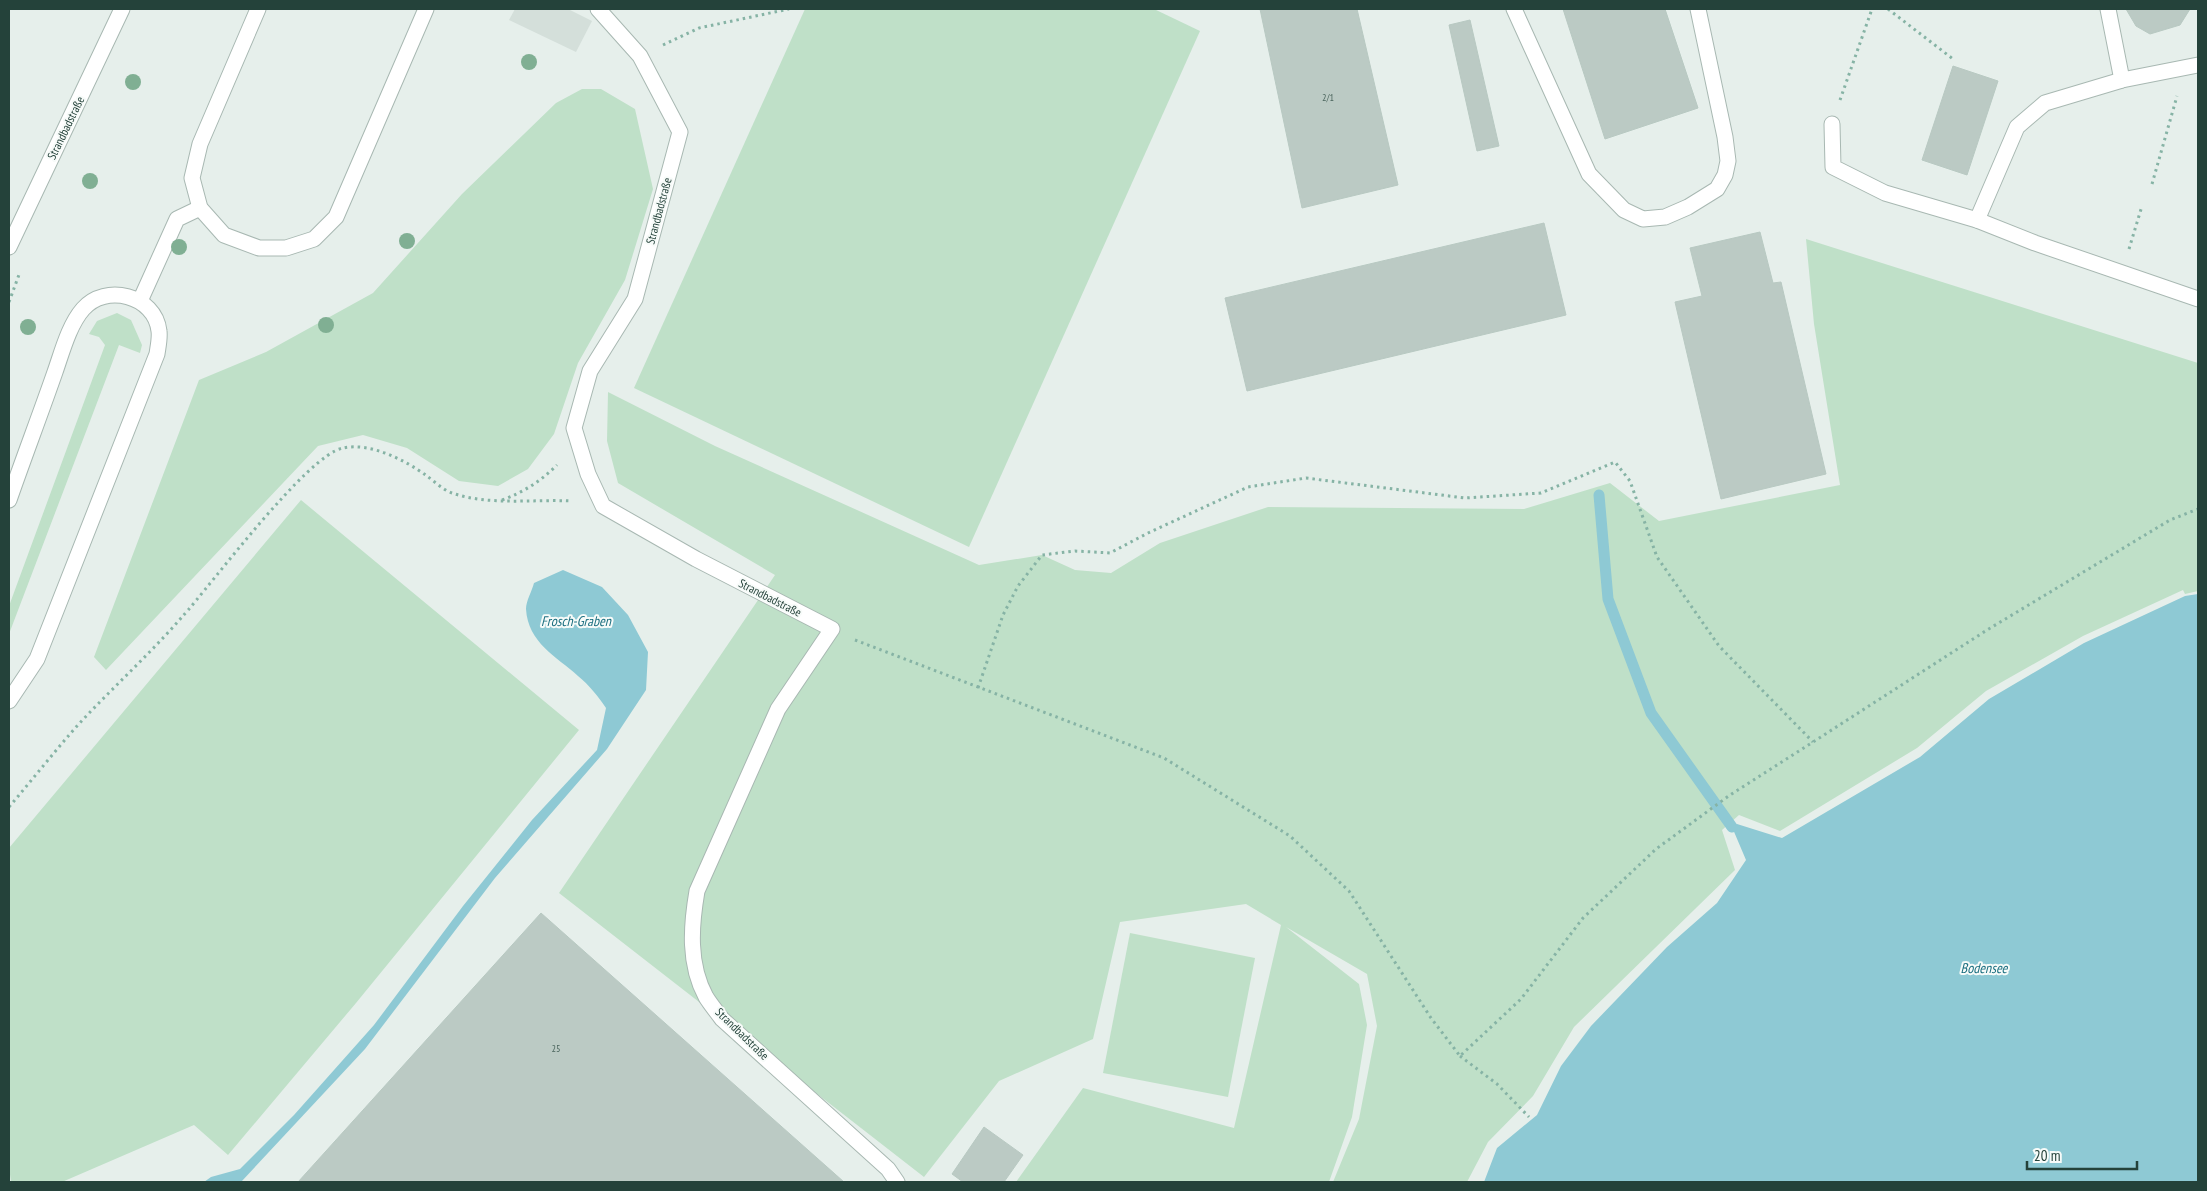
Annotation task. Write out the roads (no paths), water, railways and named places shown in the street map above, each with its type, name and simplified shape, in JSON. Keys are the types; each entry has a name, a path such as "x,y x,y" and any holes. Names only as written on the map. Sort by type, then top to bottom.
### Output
{"street":[{"name":"Strandbadstraße","path":"9,247 122,9"},
{"path":"258,9 200,144 192,178 200,208 224,235 259,248 286,248 314,239 336,218 426,9"},
{"name":"Strandbadstraße","path":"598,9 640,56 680,132 635,299 590,371 574,428 588,474 602,506 696,559 832,629 778,709 697,891 692,916 695,968 706,997 722,1019 888,1169 897,1182"},
{"path":"1514,9 1589,174 1624,210 1643,219 1665,217 1688,208 1717,189 1728,161 1725,137 1698,9"},
{"path":"2108,9 2122,80"},
{"path":"1977,220 2017,127 2045,103 2122,80 2192,67"},
{"path":"1832,124 1833,167 1885,193 1977,220 2034,243 2198,298"},
{"path":"140,301 177,219 200,208"},
{"path":"9,500 59,361 75,321 83,308 104,296 125,295 140,301 152,312 159,330 157,354 37,658 9,701"}],"water":[{"name":"Frosch-Graben","path":"563,570 602,587 628,615 648,652 646,690 607,749 495,878 365,1049 241,1182 204,1182 211,1177 240,1169 294,1115 374,1025 463,906 532,820 597,750 606,708 586,683 544,648 532,631 528,621 526,606 534,583"},
{"name":"Bodensee","path":"2198,594 2198,1182 1484,1182 1497,1148 1537,1115 1561,1066 1591,1026 1667,947 1717,903 1746,860 1732,827 1737,824 1782,838 1920,757 1989,699 2084,643 2185,596"}],"waterway":[{"path":"1599,495 1608,599 1651,713 1732,827"}]}
